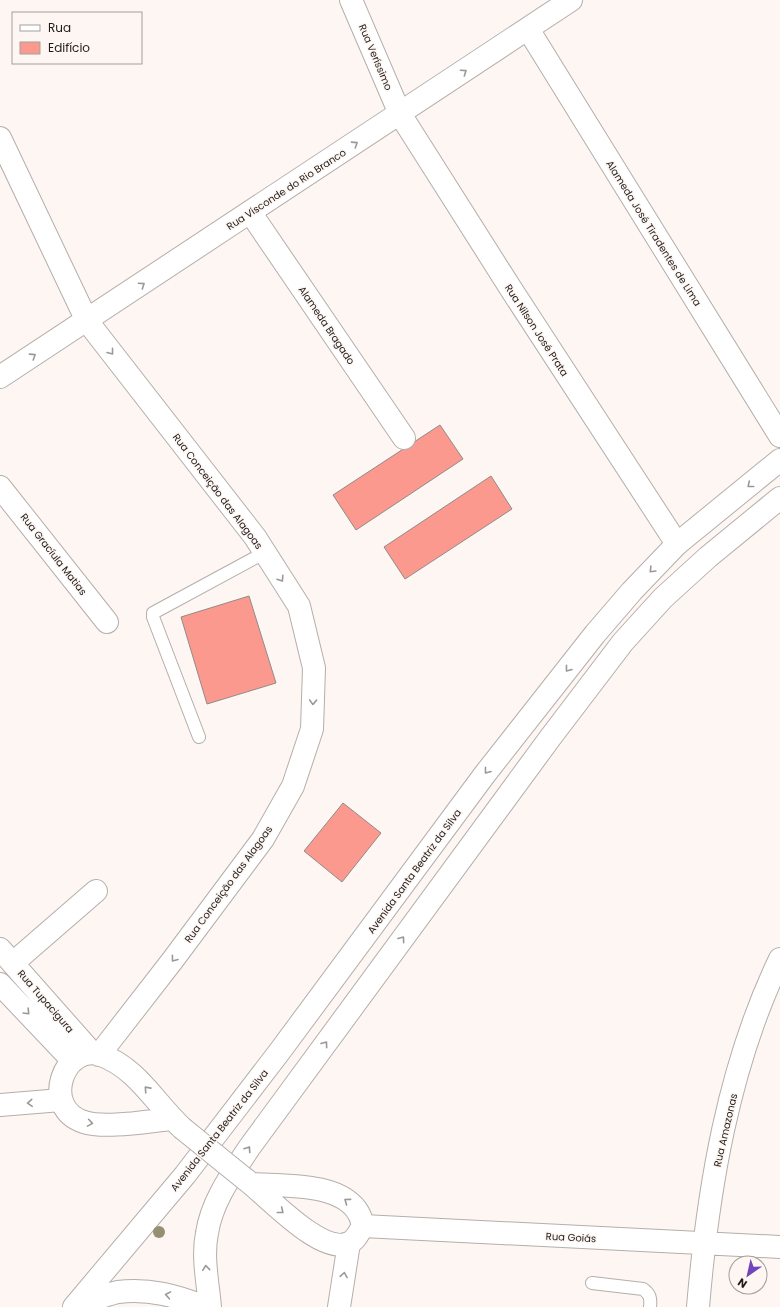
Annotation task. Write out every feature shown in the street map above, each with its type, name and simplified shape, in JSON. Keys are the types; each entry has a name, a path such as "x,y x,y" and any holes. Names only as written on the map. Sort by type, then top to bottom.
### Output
{"street":[{"name":"Rua Veríssimo","path":"351,0 400,114"},
{"name":"Rua Visconde do Rio Branco","path":"0,377 87,321 571,0"},
{"name":"Alameda José Tiradentes de Lima","path":"528,29 780,436"},
{"name":"Rua Nilson José Prata","path":"400,114 515,296 677,544"},
{"name":"Rua Conceição das Alagoas","path":"0,138 87,321 255,537 299,606 314,668 312,729 296,779 263,839 177,954 88,1056"},
{"name":"Alameda Bragado","path":"250,212 404,438"},
{"name":"Avenida Santa Beatriz da Silva","path":"74,1307 185,1175 280,1051 485,774 595,634 632,591 677,544 780,460"},
{"name":"Rua Gracíula Matias","path":"0,487 107,622"},
{"path":"210,1307 205,1259 206,1233 213,1210 225,1186 249,1148 550,738 623,642 663,598 702,562 780,498"},
{"path":"7,956 96,891"},
{"name":"Rua Tupacigura","path":"7,956 88,1056"},
{"name":"Rua Amazonas","path":"698,1307 703,1244 723,1131 748,1037 780,959"},
{"name":"Rua Tupacigura","path":"0,984 88,1056 110,1059 128,1070 147,1088 177,1123 249,1182 280,1211 313,1235 334,1244 349,1243"},
{"path":"88,1056 63,1074 59,1087 61,1100 71,1115 84,1122 100,1125 177,1123"},
{"path":"0,1105 61,1100"},
{"path":"249,1182 316,1188 333,1193 350,1203 360,1214 362,1226 358,1235 349,1243 339,1307"},
{"name":"Rua Goiás","path":"362,1226 780,1247"},
{"path":"74,1307 117,1293 145,1291 178,1296 205,1307"}],"lane":[{"path":"199,737 152,617 152,613 264,553"},
{"path":"592,1283 643,1289 648,1293 650,1307"}],"building":[{"path":"440,425 463,459 356,530 333,495"},
{"path":"491,476 512,509 405,579 384,547"},
{"path":"249,596 276,683 207,704 181,617"},
{"path":"343,803 381,833 342,882 304,851"}]}
